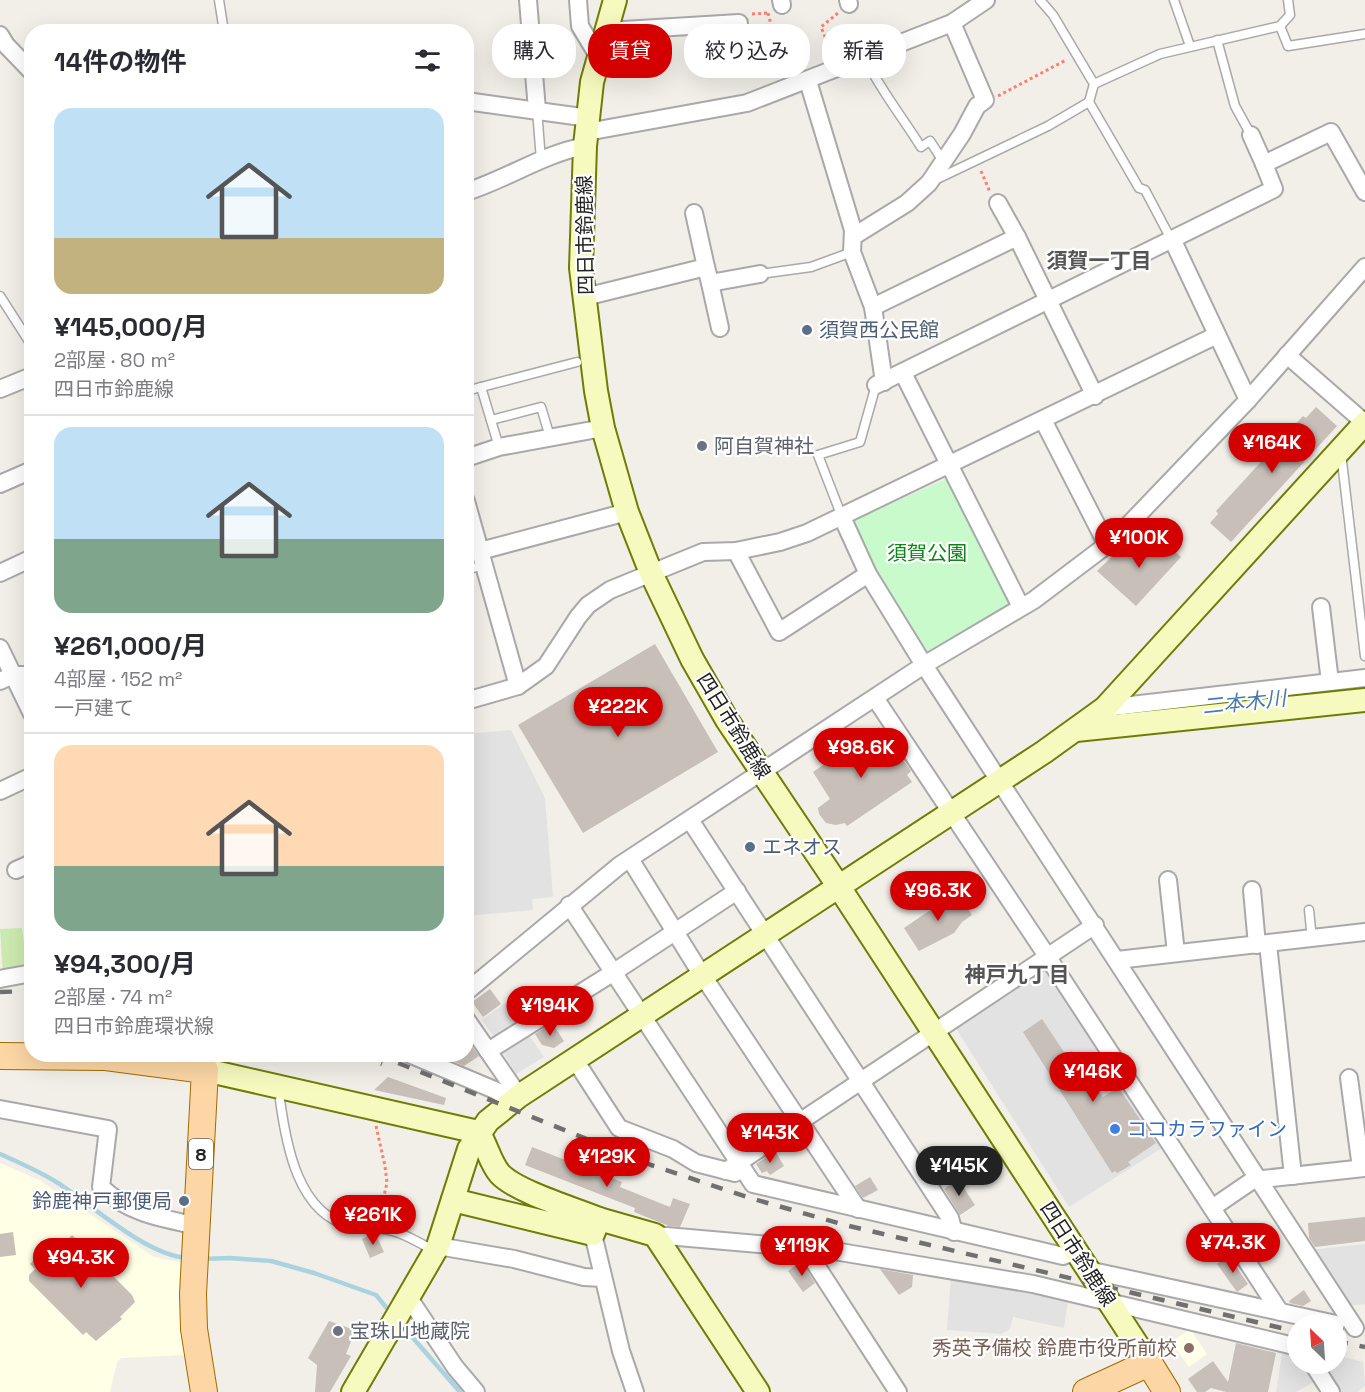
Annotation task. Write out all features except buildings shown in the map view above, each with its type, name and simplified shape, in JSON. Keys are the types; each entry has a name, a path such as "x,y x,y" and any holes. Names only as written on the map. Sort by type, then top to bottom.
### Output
{"main road":[{"path":"0,1056 24,1056"},
{"name":"8","path":"204,1062 193,1294 194,1329 204,1392"},
{"path":"1086,1392 1149,1364 1167,1392"}],"street":[{"path":"528,0 537,110"},
{"path":"578,0 580,26 588,39"},
{"name":"四日市鈴鹿線","path":"609,24 615,0"},
{"path":"906,42 952,23 986,0"},
{"path":"672,27 740,23"},
{"path":"853,244 907,203 929,183 962,134 977,106 986,100 952,23"},
{"path":"0,34 6,45 24,64"},
{"path":"474,189 497,182 566,150 587,132 747,103 822,75"},
{"name":"四日市鈴鹿線","path":"595,78 587,132 581,268 596,391 603,428 627,512 651,573 711,694 1149,1364"},
{"path":"802,83 873,307 880,383 1173,241 1274,189 1251,135"},
{"path":"474,101 537,110 587,132"},
{"path":"1264,164 1331,132 1365,192"},
{"path":"998,203 1095,396"},
{"path":"694,213 720,328"},
{"path":"873,307 1017,237"},
{"path":"1173,241 1248,399"},
{"path":"474,985 569,905 630,859 924,665 1022,607 1107,545 1248,399 1365,267"},
{"path":"585,297 708,275 760,274"},
{"path":"474,699 519,686 546,666 588,605 610,590 703,552 736,551 780,542 842,517 1217,335"},
{"path":"352,1392 437,1248 469,1149 478,1132 515,1099 1076,730 1105,708 1350,447 1365,423 1287,355"},
{"path":"903,373 1022,607"},
{"path":"0,389 24,379"},
{"path":"1043,420 1107,545"},
{"path":"474,455 499,447 603,428"},
{"path":"0,484 24,474"},
{"path":"482,558 627,512"},
{"path":"842,517 868,574 924,665 1095,925 1258,1180 1360,1330"},
{"path":"474,530 519,686"},
{"path":"736,551 779,632 868,574"},
{"path":"0,573 24,562"},
{"path":"1321,606 1330,682"},
{"path":"0,648 6,678 24,703"},
{"path":"6,678 24,676"},
{"path":"1105,708 1365,678"},
{"path":"875,698 952,811 1280,1312"},
{"path":"1076,730 1365,700"},
{"path":"0,791 24,780"},
{"path":"690,820 950,1218 954,1232"},
{"path":"630,859 675,932 858,1209"},
{"path":"16,870 24,866"},
{"path":"1168,880 1176,953"},
{"path":"1252,890 1263,944 1293,1176"},
{"path":"488,1051 737,891"},
{"path":"569,905 643,1016 737,1170 753,1184 1063,1256 1289,1314"},
{"path":"575,1060 619,1128 673,1149 696,1163 737,1170 800,1123 1095,925"},
{"path":"1117,960 1365,932"},
{"path":"0,979 24,974"},
{"path":"474,1031 515,1099"},
{"path":"204,1062 478,1132 486,1143 496,1169 510,1183 596,1227"},
{"path":"428,1062 515,1099"},
{"path":"1212,1208 1253,1180 1363,1168 1349,1078"},
{"path":"0,1109 108,1129 100,1187 112,1198 138,1212 197,1232"},
{"path":"453,1200 596,1227 655,1235 828,1250 1033,1284 1109,1300 1287,1344"},
{"path":"596,1227 603,1278 635,1392"},
{"path":"655,1235 758,1392"},
{"path":"437,1248 514,1258 584,1277 603,1278"},
{"path":"813,1250 812,1259 898,1392"},
{"path":"407,1302 476,1392"},
{"path":"1319,1374 1331,1392"}],"lane":[{"path":"219,0 223,24"},
{"path":"929,183 1028,136 1086,106 1089,102 1094,84 1053,15 1040,0"},
{"path":"1174,0 1190,46"},
{"path":"1094,84 1160,54 1280,26 1290,15 1288,0"},
{"path":"1280,26 1288,46 1365,34"},
{"path":"1217,40 1235,106 1251,135"},
{"path":"874,78 889,95 921,147 930,141 944,161"},
{"path":"1089,102 1139,188 1145,190 1173,241"},
{"path":"537,110 541,160"},
{"path":"760,274 811,267 853,244"},
{"path":"0,296 24,334"},
{"path":"474,389 577,362"},
{"path":"842,517 818,455 860,442 880,383"},
{"path":"481,387 499,447"},
{"path":"491,420 541,407 550,437"},
{"path":"1350,447 1365,656"},
{"path":"474,564 482,558"},
{"path":"1309,910 1312,939"},
{"path":"280,1100 290,1160 305,1191 330,1216 349,1226 377,1228 437,1248"}],"path":[{"path":"824,24 848,2"},
{"path":"777,4 776,44 802,83"},
{"path":"986,100 989,101 1028,82 1076,54"},
{"path":"374,1122 386,1166 387,1183 377,1228"}],"shaded area":[{"path":"511,730 545,798 553,897 532,899 533,910 474,915 474,733"},
{"path":"1043,968 1050,970 1165,1146 1069,1207 955,1027"},
{"path":"505,1003 519,1023 495,1038 482,1020"},
{"path":"527,1032 544,1057 516,1074 501,1049"},
{"path":"0,1163 39,1180 154,1257 189,1264 188,1355 121,1358 117,1362 110,1392 0,1392"},
{"path":"1365,1244 1365,1304 1346,1306 1308,1250"},
{"path":"951,1277 1068,1299 1064,1328 1013,1317 1010,1329 1001,1334 947,1330"},
{"name":"秀英予備校 鈴鹿市役所前校","path":"1190,1329 1207,1354 1189,1367 1171,1342"},
{"path":"1283,1349 1287,1350 1287,1374 1310,1374 1315,1381 1296,1392 1276,1392"},
{"path":"1347,1358 1363,1362 1365,1386 1357,1392 1341,1392 1329,1374 1347,1374"}],"green space":[{"name":"須賀公園","path":"951,477 1012,602 1010,609 932,655 923,654 882,584 851,524 856,519"},
{"path":"22,928 24,972 3,976 0,929"}],"waterway":[{"path":"0,1154 58,1183 120,1228 155,1249 188,1258"},
{"path":"202,1259 230,1258 271,1261 314,1273 376,1295 390,1312"},
{"path":"400,1323 460,1392"}],"railway":[{"path":"0,992 24,991"},
{"path":"377,1062 382,1064"},
{"path":"396,1062 651,1165 750,1198 845,1225 1287,1329"},
{"path":"1347,1343 1365,1347"}],"place":[{"name":"須賀西公民館","path":"807,330"},
{"name":"阿自賀神社","path":"702,446"},
{"name":"エネオス","path":"750,847"},
{"name":"ココカラファイン","path":"1115,1129"},
{"name":"鈴鹿神戸郵便局","path":"184,1201"},
{"name":"宝珠山地蔵院","path":"338,1331"},
{"name":"秀英予備校 鈴鹿市役所前校","path":"1189,1348"}],"district":[{"name":"須賀一丁目","path":"1099,260"},
{"name":"神戸九丁目","path":"1017,974"}],"water label":[{"name":"二本木川","path":"1244,702"}]}
